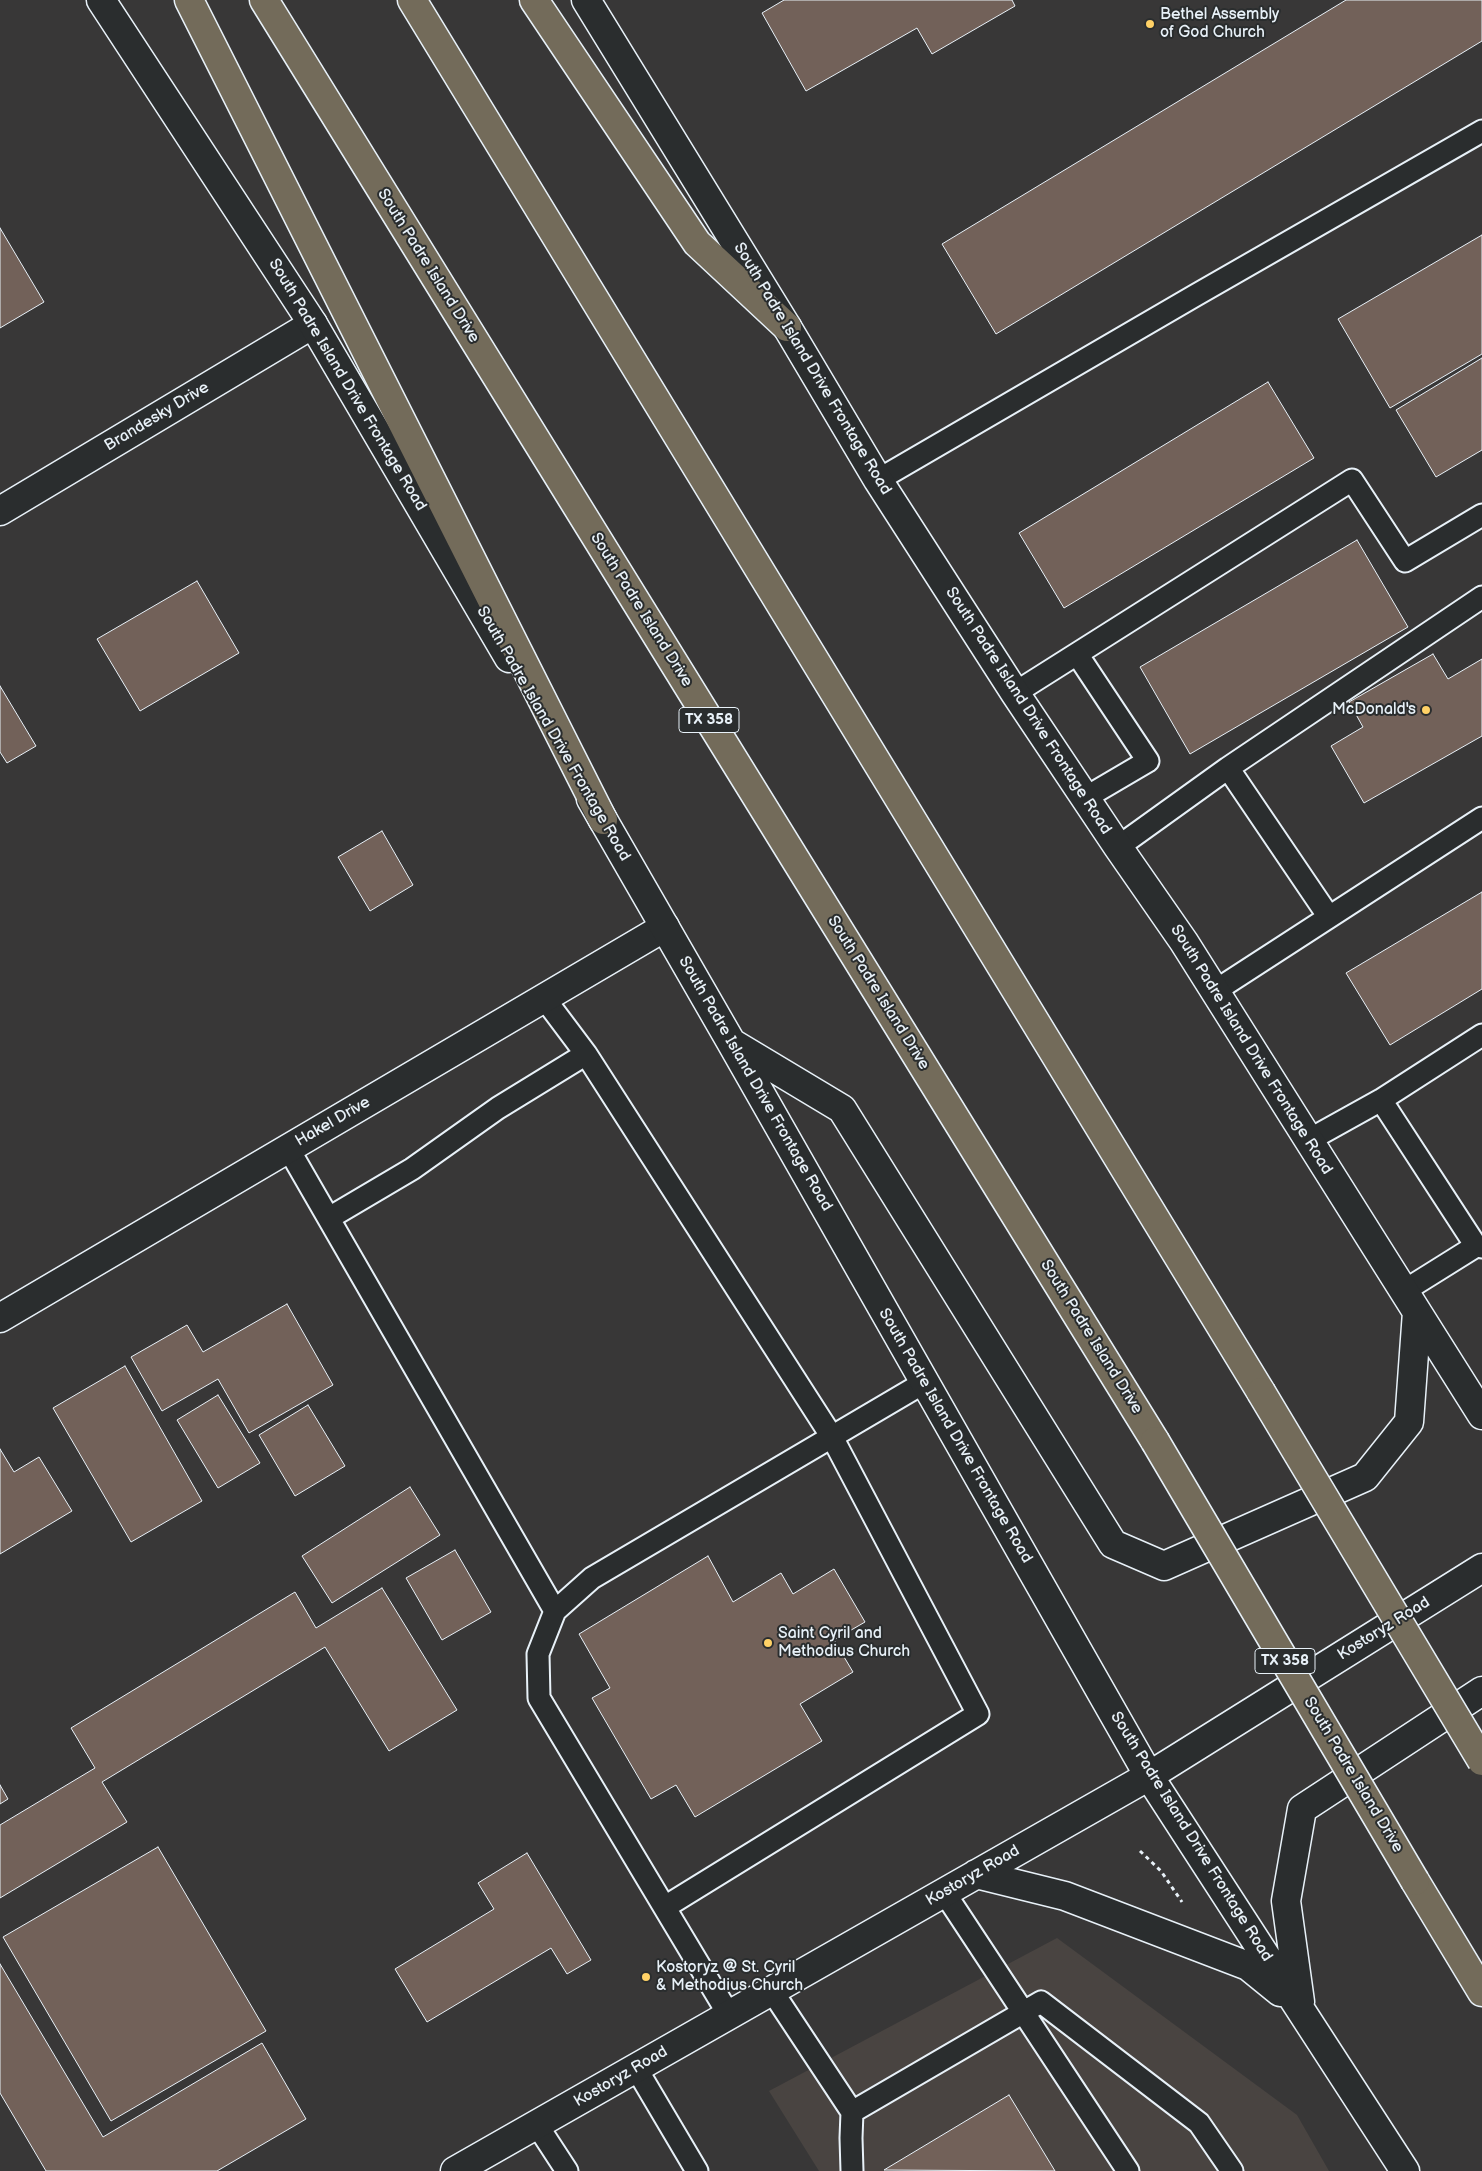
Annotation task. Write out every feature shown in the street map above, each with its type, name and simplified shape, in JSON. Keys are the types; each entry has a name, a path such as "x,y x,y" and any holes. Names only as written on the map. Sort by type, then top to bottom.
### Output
{"highway":[{"path":"189,0 603,820"},
{"name":"South Padre Island Drive","path":"264,0 1155,1441 1482,1992"},
{"path":"412,0 1261,1392 1482,1761"},
{"path":"534,0 697,243 787,327"}],"main road":[{"name":"South Padre Island Drive Frontage Road","path":"101,0 313,324 665,927 1149,1776 1405,2171"},
{"name":"South Padre Island Drive Frontage Road","path":"586,0 787,327 878,480 1015,693 1118,848 1184,942 1482,1415"},
{"name":"Brandesky Drive","path":"0,511 313,324"},
{"name":"Hakel Drive","path":"0,1318 665,927"},
{"path":"731,1042 842,1109 1113,1544 1164,1566 1365,1477 1408,1422 1410,1301"},
{"name":"Kostoryz Road","path":"455,2171 1149,1776 1482,1568"},
{"path":"1302,2011 1286,1901 1302,1809 1482,1691"},
{"path":"976,1874 1064,1896 1248,1966 1302,2011"}],"lane":[{"path":"878,480 1482,131"},
{"path":"1015,693 1352,480 1405,561 1482,515"},
{"path":"1118,848 1228,768 1482,598"},
{"path":"1077,654 1148,760 1085,798"},
{"path":"1228,768 1329,917"},
{"path":"1215,991 1482,818"},
{"path":"544,998 586,1054 832,1437 978,1714 665,1906"},
{"path":"1309,1140 1381,1100 1482,1035"},
{"path":"329,1218 412,1169 498,1108 586,1054"},
{"path":"1381,1100 1479,1247 1410,1301"},
{"path":"288,1148 555,1611"},
{"path":"730,2015 539,1698 538,1654 555,1611 592,1578 924,1382"},
{"path":"944,1892 1128,2171"},
{"path":"772,1991 852,2112 852,2171"},
{"path":"852,2112 1041,2002 1199,2123 1232,2171"},
{"path":"636,2068 697,2171"},
{"path":"537,2125 567,2171"}],"path":[{"path":"1140,1851 1161,1871 1183,1903"},
{"path":"1152,1863 1159,1856"}],"shaded area":[{"path":"1057,1938 1297,2115 1329,2171 819,2171 769,2091"}],"building":[{"path":"784,0 1012,0 1015,6 932,54 917,28 806,91 762,13"},
{"path":"1346,0 1482,0 1482,41 996,334 942,244"},
{"path":"0,228 44,302 0,328"},
{"path":"1482,235 1482,354 1390,408 1338,319"},
{"path":"1482,358 1482,450 1436,477 1396,410"},
{"path":"1268,382 1314,458 1064,608 1019,533"},
{"path":"1357,540 1408,627 1190,754 1140,667"},
{"path":"197,581 239,653 140,711 97,639"},
{"path":"1433,654 1448,679 1482,659 1482,736 1364,803 1331,746 1363,727 1349,702"},
{"path":"0,686 36,746 7,763 0,752"},
{"path":"382,831 413,885 370,911 338,857"},
{"path":"1482,892 1482,989 1390,1045 1346,973"},
{"path":"287,1304 333,1385 249,1433 218,1379 162,1411 131,1357 187,1325 203,1352"},
{"path":"125,1366 202,1501 131,1542 53,1408"},
{"path":"218,1395 260,1463 218,1488 177,1420"},
{"path":"308,1405 345,1466 295,1496 259,1435"},
{"path":"0,1449 14,1472 39,1457 72,1511 0,1554"},
{"path":"410,1487 440,1535 332,1603 302,1556"},
{"path":"455,1550 491,1612 442,1640 406,1578"},
{"path":"708,1556 733,1602 781,1573 793,1594 834,1569 865,1622 834,1640 853,1672 800,1704 822,1741 695,1817 676,1785 651,1799 592,1698 610,1688 579,1634"},
{"path":"382,1588 457,1710 389,1751 325,1647 102,1782 127,1822 0,1898 0,1825 95,1768 71,1728 295,1592 316,1628"},
{"path":"0,1785 8,1799 0,1804"},
{"path":"158,1847 266,2031 111,2121 3,1937"},
{"path":"527,1853 591,1960 567,1974 551,1948 427,2022 395,1969 494,1909 478,1883"},
{"path":"0,1964 103,2137 262,2043 306,2119 217,2171 46,2171 0,2093"},
{"path":"1009,2095 1055,2171 884,2170"}],"place":[{"name":"Bethel Assembly of God Church","path":"1150,24"},
{"name":"McDonald's","path":"1426,710"},
{"name":"Saint Cyril and Methodius Church","path":"768,1643"},
{"name":"Kostoryz @ St. Cyril & Methodius Church","path":"646,1977"}]}
